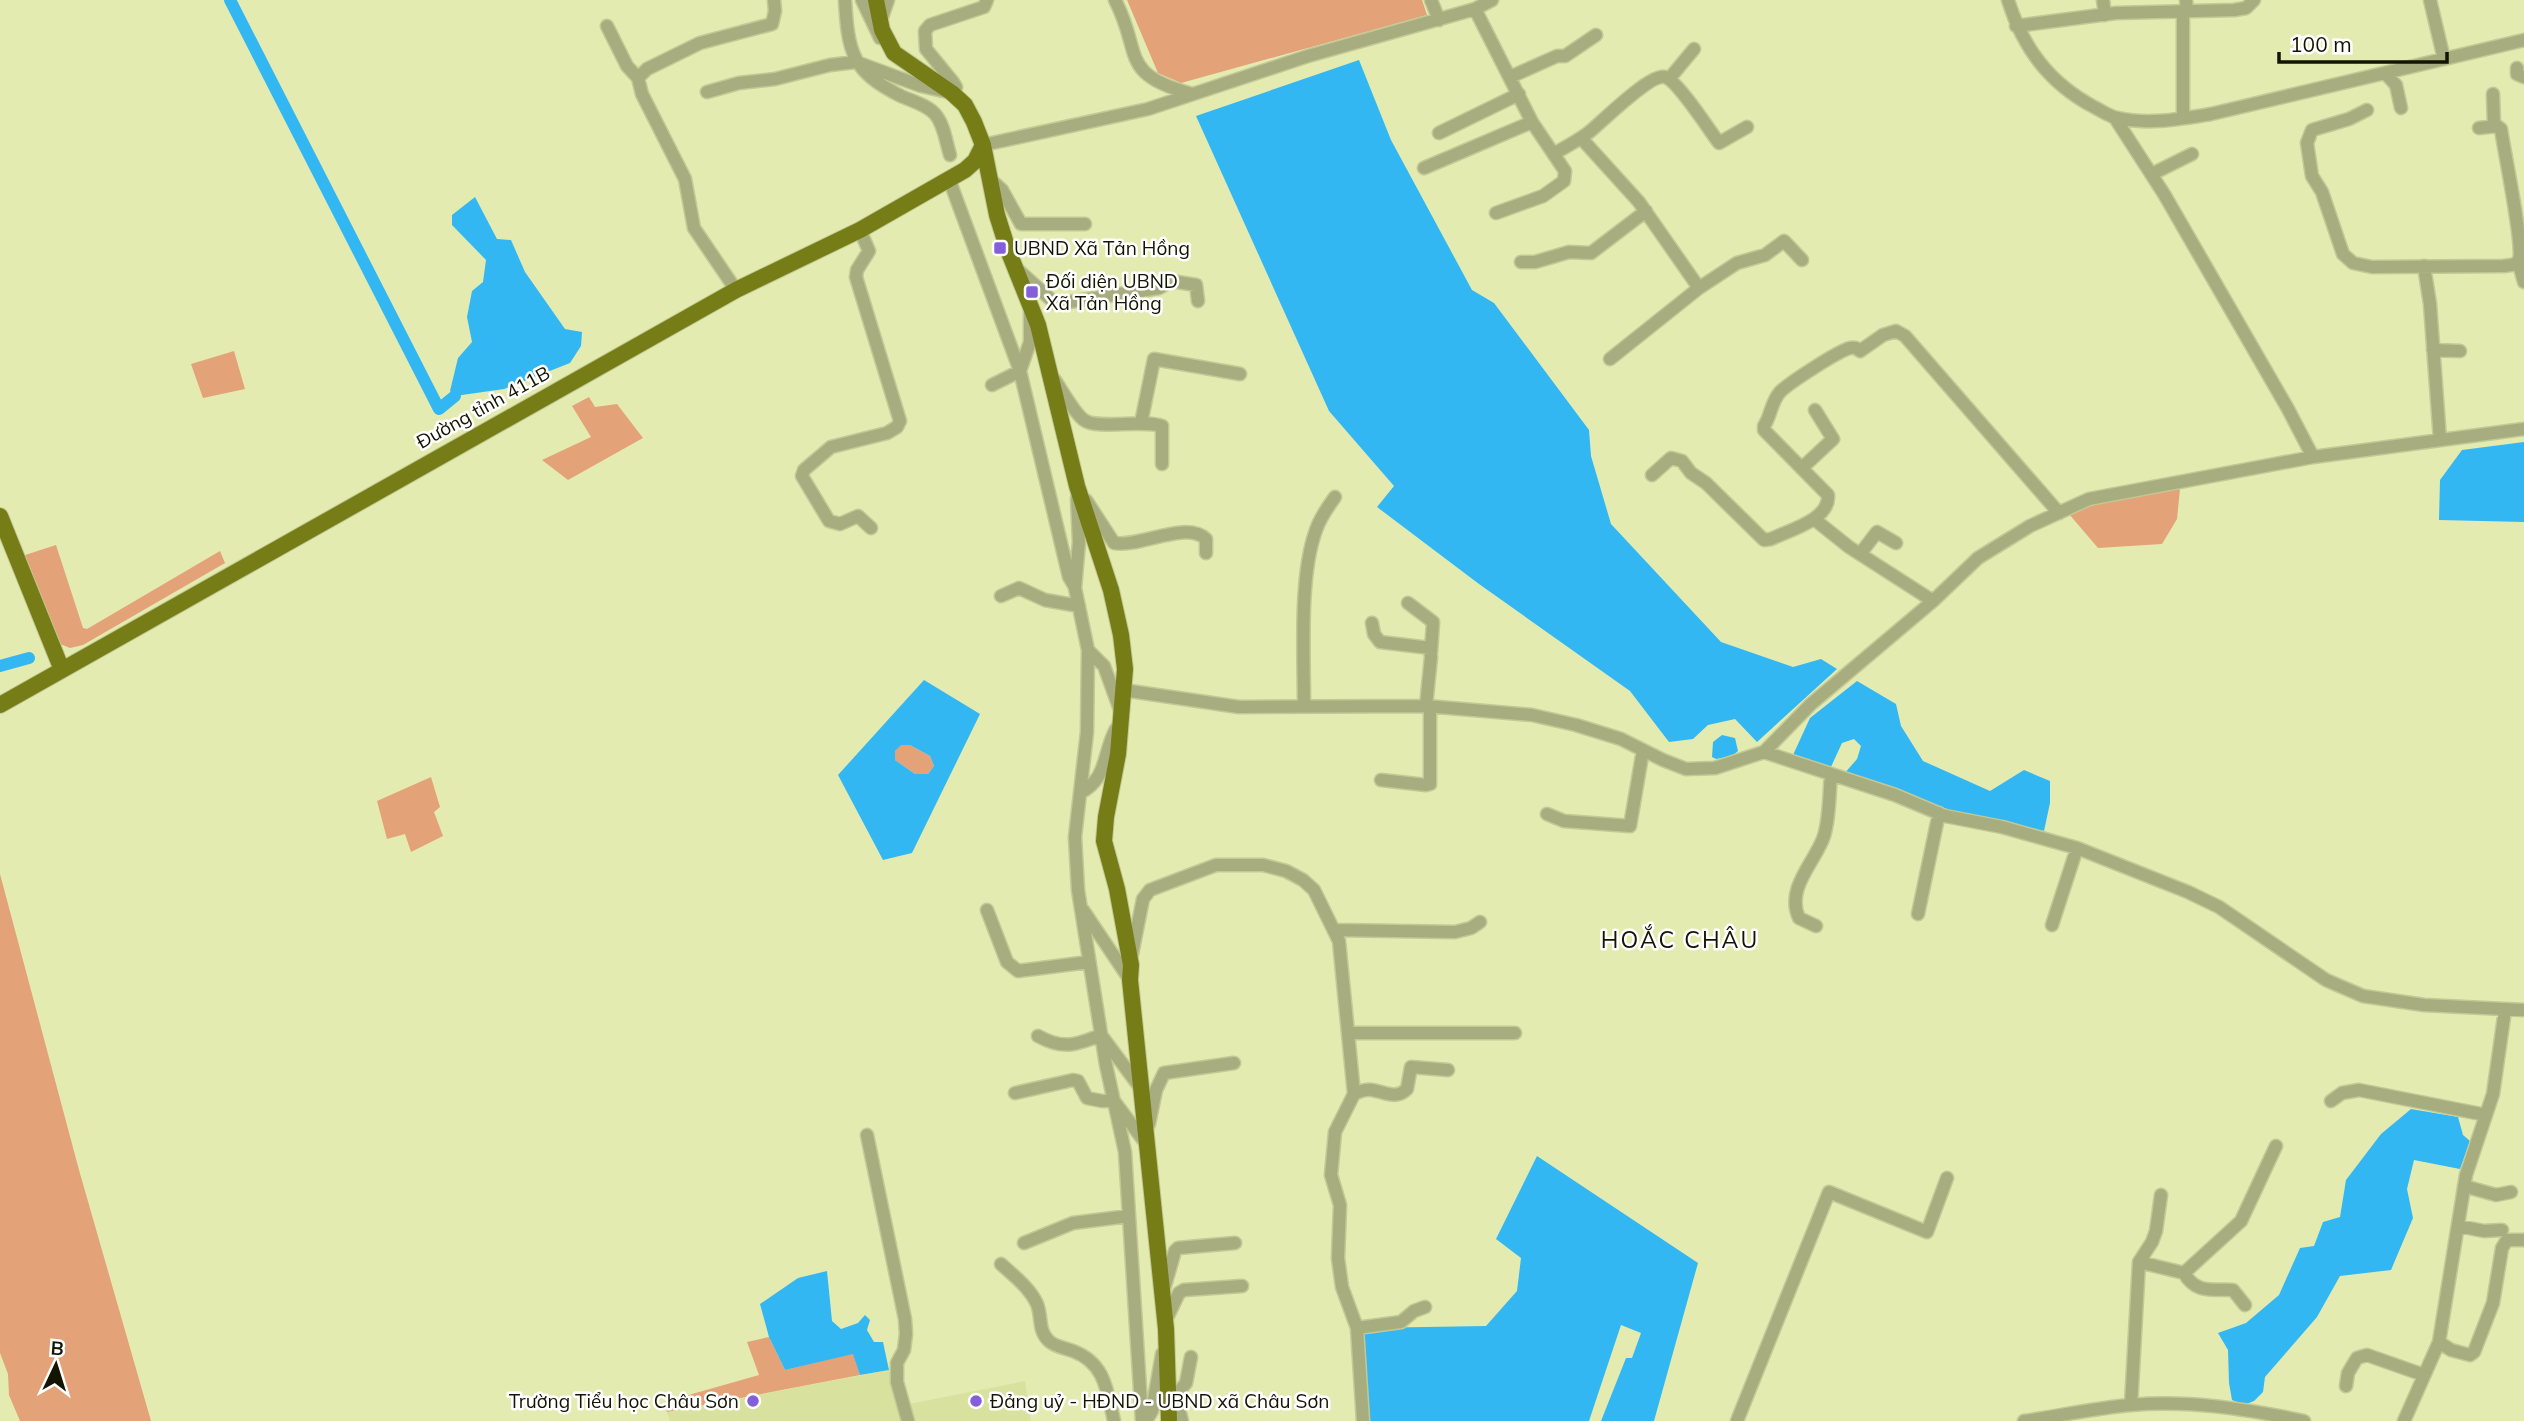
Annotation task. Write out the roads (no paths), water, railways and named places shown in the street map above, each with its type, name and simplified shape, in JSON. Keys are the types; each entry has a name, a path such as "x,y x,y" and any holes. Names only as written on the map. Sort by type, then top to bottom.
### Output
{"main road":[{"path":"876,0 888,45 894,53 965,105 983,145 997,215 1030,301 1077,486 1111,590 1121,635 1125,669 1118,754 1105,817 1104,841 1117,889 1131,972 1166,1325 1171,1408"},
{"name":"Đường tỉnh 411B","path":"0,705 736,289 860,230 949,179 975,161 983,145"},
{"path":"0,516 62,670"}],"street":[{"path":"638,78 647,69 701,43 772,24 774,0"},
{"path":"845,0 846,25 856,62 884,88 931,110 940,123 950,155"},
{"path":"862,0 878,37 888,45"},
{"path":"880,23 888,0"},
{"path":"706,92 739,83 775,79 830,65 856,62 921,86 952,93 956,87 925,46 925,30 930,25 985,7 987,0"},
{"path":"1115,0 1135,59 1143,72 1167,87 1193,94"},
{"path":"1430,0 1439,20"},
{"path":"983,145 1148,109 1307,56 1475,9 1492,0"},
{"path":"2008,0 2016,26 2033,56 2055,80 2081,100 2115,118 2145,121 2210,114 2524,40"},
{"path":"2103,0 2105,15"},
{"path":"2016,26 2186,5 2240,9 2251,5 2254,0"},
{"path":"2430,0 2444,59"},
{"path":"2183,118 2183,18 2186,5"},
{"path":"1475,9 1532,122 1566,171 1562,184 1543,196 1496,213"},
{"path":"607,26 627,66 638,78 642,94 685,178 694,228 736,289"},
{"path":"1510,77 1557,56 1564,56 1596,35"},
{"path":"1669,79 1694,48"},
{"path":"2385,74 2396,85 2401,108"},
{"path":"1555,153 1581,138 1652,80 1661,77 1669,79 1695,108 1718,142 1723,142 1746,127"},
{"path":"1439,133 1518,94"},
{"path":"2493,94 2494,126"},
{"path":"2367,110 2349,119 2312,130 2306,143 2312,176 2322,192 2343,254 2353,263 2372,267 2504,266 2518,261 2521,254 2520,215 2501,128 2479,128"},
{"path":"2115,118 2152,174 2288,408 2313,457"},
{"path":"1424,168 1532,122"},
{"path":"1581,138 1646,211 1699,288"},
{"path":"2152,174 2192,154"},
{"path":"989,177 1002,190 1021,224 1085,224"},
{"path":"949,179 1020,371 1044,481 1069,577 1075,588 1088,650 1087,732 1075,837 1089,962 1125,1152 1144,1421"},
{"path":"1521,262 1535,262 1569,252 1591,253 1646,211"},
{"path":"860,230 869,251 857,270 856,277 900,421 897,427 887,433 829,448 804,470 802,476 829,521 840,524 858,516 871,528"},
{"path":"1610,359 1699,288 1737,263 1762,256 1782,242 1789,244 1802,260"},
{"path":"2518,261 2524,282"},
{"path":"1015,266 1056,304 1158,288 1177,281 1196,285 1198,301"},
{"path":"2424,266 2430,304 2440,440"},
{"path":"992,385 1020,371 1030,342 1030,301"},
{"path":"1652,475 1671,458 1682,461 1691,473 1706,483 1764,540 1771,540 1814,519 1826,506 1828,495 1763,428 1777,396 1784,388 1829,358 1852,348 1860,351 1883,335 1896,331 1905,336 2059,513"},
{"path":"2433,350 2460,351"},
{"path":"1141,423 1154,359 1240,374"},
{"path":"1049,374 1085,421 1162,426 1162,464"},
{"path":"1802,468 1833,439 1815,410"},
{"path":"1123,690 1240,707 1428,706 1532,715 1576,724 1620,739 1686,769 1715,768 1764,752 1811,704 1933,601 1978,558 2030,526 2090,499 2313,457 2524,429"},
{"path":"1075,588 1079,542 1077,486"},
{"path":"1077,486 1114,542 1124,544 1172,534 1199,535 1206,540 1206,554"},
{"path":"1304,705 1304,627 1310,548 1323,513 1335,497"},
{"path":"1814,519 1860,554 1933,601"},
{"path":"1860,554 1877,532 1896,544"},
{"path":"1001,596 1019,588 1045,600 1079,606"},
{"path":"1381,780 1430,784 1428,706 1433,622 1408,603"},
{"path":"1373,623 1374,634 1380,642 1424,646 1430,648 1431,652"},
{"path":"1080,793 1093,785 1103,771 1120,719 1104,666 1088,650"},
{"path":"1547,814 1564,821 1630,826 1643,750"},
{"path":"1764,752 1895,795 1939,813 2077,848 2188,892 2219,907 2326,979 2362,996 2424,1006 2524,1010"},
{"path":"1816,926 1799,918 1796,903 1805,869 1824,839 1830,775"},
{"path":"1918,914 1939,813"},
{"path":"2052,925 2077,848"},
{"path":"1131,972 1143,899 1150,890 1216,865 1263,865 1286,871 1303,880 1314,890 1335,930 1339,941 1354,1094 1335,1132 1331,1175 1339,1205 1338,1258 1342,1287 1357,1328 1363,1421"},
{"path":"1081,907 1131,972"},
{"path":"987,910 1007,962 1018,971 1089,962"},
{"path":"1335,930 1455,932 1471,928 1480,922"},
{"path":"2404,1421 2439,1342 2464,1186 2493,1094 2505,1010"},
{"path":"1349,1033 1515,1033"},
{"path":"1038,1036 1058,1045 1068,1045 1101,1035"},
{"path":"1101,1035 1142,1090"},
{"path":"1147,1140 1156,1090 1164,1073 1234,1063"},
{"path":"1354,1094 1368,1089 1400,1095 1407,1090 1411,1067 1448,1070"},
{"path":"1015,1093 1075,1080 1081,1082 1087,1098 1114,1101 1147,1140"},
{"path":"2331,1101 2342,1093 2359,1090 2486,1115"},
{"path":"867,1135 905,1319 904,1350 897,1363 897,1382 908,1421"},
{"path":"2184,1273 2241,1221 2276,1146"},
{"path":"1737,1421 1829,1192 1927,1232 1947,1178"},
{"path":"2464,1186 2496,1195 2511,1192"},
{"path":"2131,1405 2139,1262 2156,1231 2161,1195"},
{"path":"1024,1244 1073,1223 1129,1216"},
{"path":"2458,1226 2484,1231 2502,1230"},
{"path":"2439,1342 2465,1354 2474,1352 2493,1303 2502,1248 2507,1240 2523,1239"},
{"path":"1163,1293 1178,1248 1235,1243"},
{"path":"2139,1262 2184,1273 2189,1282 2208,1291 2233,1290 2245,1305"},
{"path":"1001,1264 1033,1297 1039,1308 1042,1331 1049,1342 1095,1362 1114,1421"},
{"path":"1144,1421 1152,1411 1166,1325 1179,1293 1184,1290 1242,1286"},
{"path":"1357,1328 1401,1322 1425,1307"},
{"path":"2346,1386 2348,1373 2357,1358 2367,1355 2424,1375"},
{"path":"1182,1421 1171,1408 1186,1383 1191,1357"},
{"path":"2024,1421 2131,1405 2175,1404 2241,1408 2304,1421"}],"water":[{"path":"1359,60 1391,140 1472,290 1494,303 1589,430 1591,456 1611,524 1721,642 1793,667 1821,659 1837,669 1757,742 1735,719 1708,725 1693,739 1669,742 1630,691 1479,584 1377,507 1394,486 1329,411 1196,116"},
{"path":"475,197 497,239 511,240 525,272 565,329 582,332 581,346 570,363 504,389 455,396 450,391 458,358 472,342 467,317 472,291 483,282 486,260 452,225 452,215"},
{"path":"2524,442 2524,522 2439,520 2440,480 2462,450"},
{"path":"924,680 980,714 912,853 883,860 838,775","holes":["901,745 910,745 930,756 934,766 928,774 915,774 895,760 895,751"]},
{"path":"1857,681 1896,704 1901,726 1923,761 1990,791 2024,770 2050,781 2050,803 2044,831 1945,811 1844,774 1857,759 1861,746 1854,739 1842,743 1830,769 1793,755 1810,718"},
{"path":"1722,735 1735,738 1738,751 1732,756 1716,759 1712,757 1713,742"},
{"path":"2411,1109 2458,1117 2463,1135 2470,1141 2460,1169 2414,1160 2407,1189 2413,1218 2391,1270 2340,1276 2317,1317 2265,1377 2263,1392 2254,1401 2244,1405 2232,1400 2228,1350 2218,1333 2246,1323 2279,1295 2300,1248 2314,1246 2323,1222 2340,1217 2346,1180 2381,1134"},
{"path":"1537,1156 1698,1263 1654,1421 1601,1421 1626,1358 1632,1358 1641,1333 1621,1325 1589,1421 1364,1421 1357,1334 1364,1328 1486,1326 1517,1291 1521,1258 1496,1239"},
{"path":"827,1271 832,1321 841,1329 858,1323 865,1315 870,1320 867,1330 874,1342 883,1342 889,1370 860,1375 853,1354 785,1370 769,1337 760,1304 798,1278"}],"waterway":[{"path":"230,0 439,409 455,396"},
{"path":"0,666 29,658"}],"place":[{"name":"UBND Xã Tản Hồng","path":"1000,248"},
{"name":"Đối diện UBND Xã Tản Hồng","path":"1032,292"},
{"name":"Trường Tiểu học Châu Sơn","path":"753,1401"},
{"name":"Đảng uỷ - HĐND - UBND xã Châu Sơn","path":"976,1401"}],"district":[{"name":"HOẮC CHÂU","path":"1680,939"}]}
